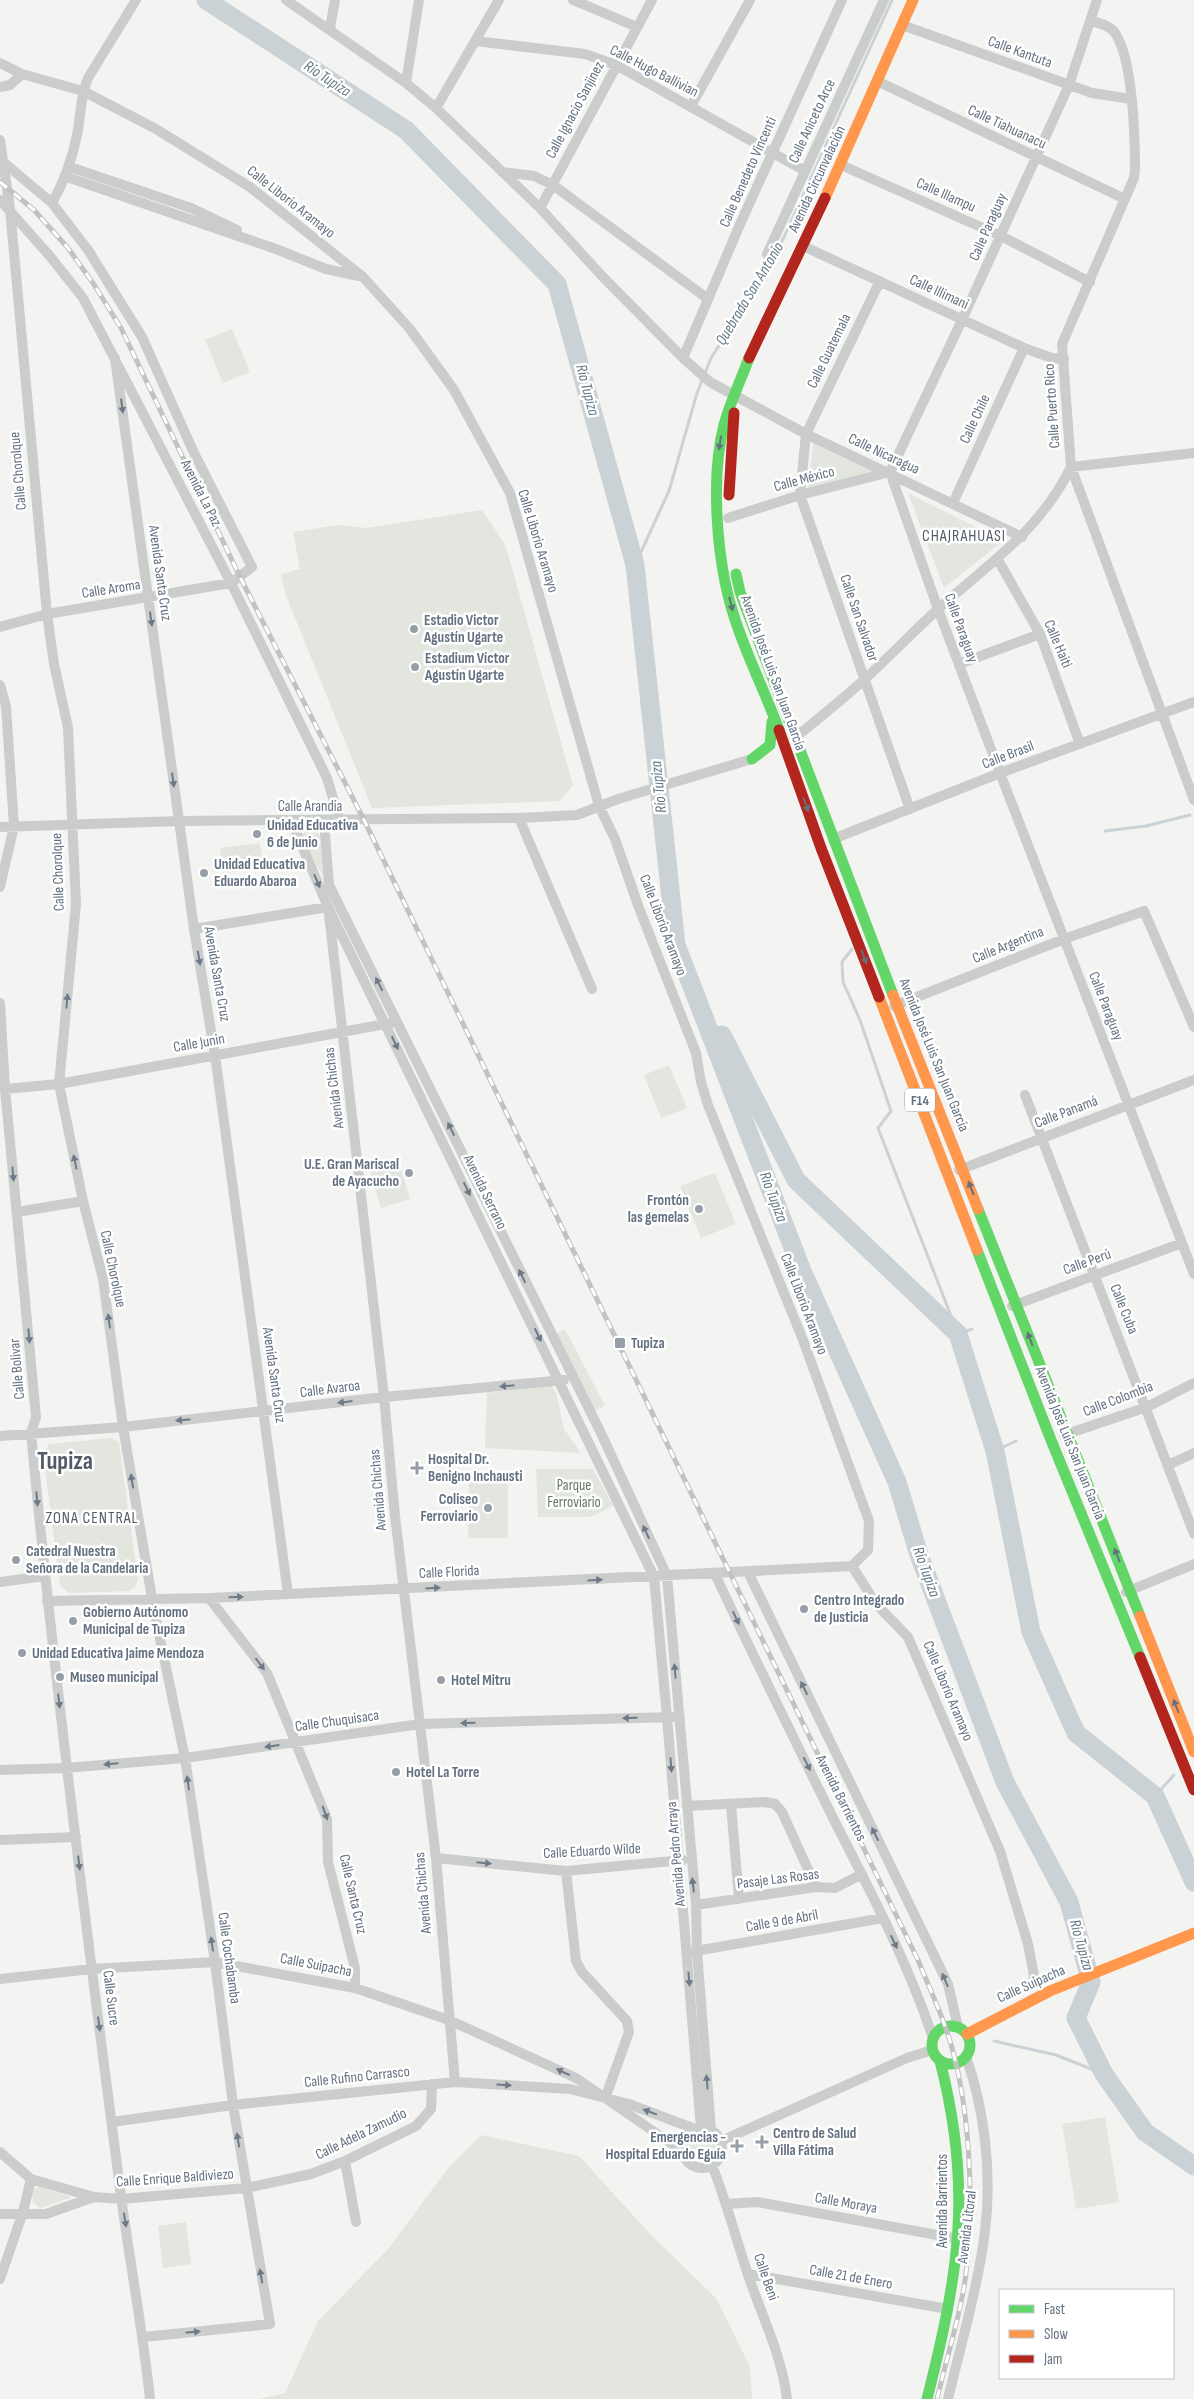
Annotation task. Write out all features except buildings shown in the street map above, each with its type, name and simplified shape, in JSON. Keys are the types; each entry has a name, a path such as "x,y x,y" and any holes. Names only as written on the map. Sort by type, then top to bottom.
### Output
{"main road":[{"name":"Avenida Circunvalación","path":"734,396 749,358 841,164 913,0"},
{"name":"Avenida José Luis San Juan García","path":"734,396 734,432 728,518 731,554 740,592 897,1005 1193,1749"},
{"name":"Avenida José Luis San Juan García","path":"734,396 720,436 718,455 719,538 724,575 733,614 772,711 884,1010 1052,1440 1194,1790"},
{"path":"752,760 770,747 773,736 772,711"},
{"path":"752,760 772,760 787,767 797,780"},
{"name":"Calle Suipacha","path":"962,2031 1046,1993 1194,1933"},
{"path":"946,2027 962,2031 970,2047 966,2057 956,2064 940,2061 933,2044 946,2027"},
{"name":"Avenida Barrientos","path":"927,2399 948,2309 960,2239 957,2141 950,2097 940,2061"}],"street":[{"path":"52,203 67,178 78,134 83,91 88,78 136,0"},
{"name":"Calle Nicaragua","path":"286,0 330,28 406,83 436,108 540,208 683,358 710,382 806,434 890,472 1022,537"},
{"path":"330,28 335,0"},
{"path":"406,83 419,0"},
{"path":"436,108 499,0"},
{"path":"572,0 637,27"},
{"name":"Calle Ignacio Sanjinez","path":"540,208 652,0"},
{"path":"691,106 750,0"},
{"name":"Calle Benedeto Vincenti","path":"683,358 842,0"},
{"name":"Calle Aniceto Arce","path":"767,254 884,0"},
{"name":"Calle Paraguay","path":"1097,0 1092,21 1069,85 1001,236 890,472 958,664 1182,1243 1191,1258 1194,1274"},
{"name":"Calle Puerto Rico","path":"1092,21 1109,26 1116,33 1129,73 1135,169 1125,199 1062,344 1071,467 1164,714 1194,800"},
{"name":"Calle Kantuta","path":"902,25 1092,93 1131,99"},
{"name":"Calle Hugo Ballivian","path":"475,41 585,54 616,65 806,171"},
{"name":"Calle Liborio Aramayo","path":"0,63 22,74 83,91 172,139 250,187 363,277 410,328 454,390 510,493 599,806 616,839 639,908 696,1053 701,1082 708,1105 802,1340 869,1521 868,1550 852,1566 876,1604 908,1637 916,1655 1000,1851 1028,1944 1034,1976 1032,1986"},
{"path":"0,88 10,85 22,74"},
{"name":"Calle Tiahuanacu","path":"877,81 1125,199"},
{"name":"Calle Chorolque","path":"0,140 10,209 47,614 54,664 68,728 76,904 59,1084 83,1201 103,1279 123,1427 152,1598"},
{"name":"Avenida La Paz","path":"2,161 52,203 88,250 142,337 194,453 252,566"},
{"name":"Calle Illampu","path":"841,164 1001,236 1090,282"},
{"path":"70,167 191,208 276,249"},
{"path":"502,172 534,176 553,184 708,299"},
{"path":"67,178 276,249 326,269 363,277"},
{"name":"Avenida La Paz","path":"0,200 10,209 83,298 231,583 327,778 340,821"},
{"name":"Calle Illimani","path":"803,246 1024,348 1052,358 1064,359"},
{"name":"Calle Guatemala","path":"806,434 880,281"},
{"name":"Calle Chile","path":"953,503 1024,348"},
{"name":"Avenida Santa Cruz","path":"115,358 194,929 215,1055 265,1412 288,1594"},
{"name":"Calle San Salvador","path":"806,434 800,495 910,809"},
{"path":"796,737 864,680 938,609 998,560 1022,537 1059,492 1071,467 1194,453"},
{"name":"Calle México","path":"728,518 800,495 890,472"},
{"name":"Calle Haiti","path":"998,560 1040,634 1080,744"},
{"name":"Calle Aroma","path":"0,627 47,614 149,599 231,583 252,566"},
{"path":"958,664 1040,634"},
{"path":"0,685 6,706 14,826 0,888"},
{"name":"Calle Brasil","path":"833,839 1000,773 1194,702"},
{"name":"Calle Arandia","path":"0,827 179,821 340,821 519,818 577,815 618,799 752,760"},
{"path":"519,818 592,988"},
{"name":"Avenida Serrano","path":"291,820 333,905 386,1024 654,1577"},
{"name":"Avenida Serrano","path":"324,821 329,885 333,905 398,1021 572,1379 600,1431 667,1576"},
{"path":"194,929 333,905"},
{"name":"Avenida Chichas","path":"333,905 342,1033 384,1397 395,1516 436,1858 455,2082"},
{"name":"Calle Argentina","path":"884,1010 1064,939 1144,911 1194,1027"},
{"name":"Calle Bolivar","path":"0,1003 5,1088 5,1146 17,1212 36,1417 31,1433 45,1576"},
{"name":"Calle Junin","path":"5,1088 59,1084 342,1033 398,1021"},
{"name":"Calle Panamá","path":"949,1174 1194,1080"},
{"name":"Calle Cuba","path":"1025,1094 1147,1407 1194,1534"},
{"path":"17,1212 83,1201"},
{"name":"Calle Perú","path":"1002,1310 1182,1243"},
{"name":"Calle Avaroa","path":"0,1436 123,1427 384,1397 572,1379"},
{"name":"Calle Colombia","path":"1052,1440 1147,1407 1194,1385"},
{"path":"1168,1465 1194,1453"},
{"path":"1116,1596 1194,1564"},
{"name":"Calle Florida","path":"47,1601 209,1598 852,1566"},
{"name":"Avenida Barrientos","path":"748,1572 948,1984 962,2031"},
{"name":"Avenida Barrientos","path":"715,1574 760,1672 883,1918 919,1996 933,2044"},
{"path":"0,1582 45,1576"},
{"name":"Calle Sucre","path":"45,1576 66,1768 121,2199 144,2337 150,2399"},
{"name":"Avenida Pedro Arraya","path":"667,1576 690,1860 696,1906 692,1952"},
{"name":"Avenida Pedro Arraya","path":"654,1577 678,1861 692,1952 702,2129"},
{"name":"Calle Cochabamba","path":"144,2337 270,2324 233,2105 215,1962 184,1758 152,1598"},
{"name":"Calle Santa Cruz","path":"209,1598 267,1673 327,1819 328,1862 355,1968 355,1988"},
{"name":"Calle Chuquisaca","path":"0,1770 66,1768 184,1758 420,1724 679,1716"},
{"path":"1180,1753 1193,1749"},
{"path":"687,1806 764,1802 775,1804 782,1812 816,1887"},
{"path":"731,1805 739,1899"},
{"path":"0,1840 76,1838"},
{"name":"Calle Eduardo Wilde","path":"436,1858 566,1871 690,1860"},
{"path":"566,1871 576,1961 582,1972 627,2021 629,2032 606,2096"},
{"name":"Pasaje Las Rosas","path":"696,1906 816,1887 835,1888 862,1874"},
{"name":"Calle 9 de Abril","path":"692,1952 883,1918"},
{"name":"Calle Suipacha","path":"0,1979 92,1969 215,1962 355,1988 449,2020 576,2078 606,2096 702,2129"},
{"path":"721,2141 907,2058 933,2044"},
{"name":"Avenida Litoral","path":"948,2399 985,2231 988,2191 976,2084 966,2057"},
{"name":"Calle Rufino Carrasco","path":"112,2122 233,2105 455,2082 570,2089 606,2096"},
{"name":"Calle Adela Zamudio","path":"246,2188 311,2174 346,2161 416,2126 431,2109 432,2084"},
{"name":"Calle Suipacha","path":"606,2096 622,2112 682,2150"},
{"path":"702,2129 721,2141 721,2155 712,2165 706,2168 693,2166 684,2157 682,2150 684,2138 702,2129"},
{"name":"Calle Enrique Baldiviezo","path":"0,2152 31,2179 94,2197 121,2199 246,2188"},
{"path":"346,2161 356,2222"},
{"name":"Calle Beni","path":"712,2165 728,2204 748,2274 784,2374 787,2399"},
{"path":"0,2279 23,2212 31,2179"},
{"path":"0,2214 23,2212 46,2214 94,2197"},
{"name":"Calle Moraya","path":"728,2204 757,2202 960,2239"},
{"name":"Calle 21 de Enero","path":"748,2274 948,2309"}],"green space":[{"path":"232,329 250,372 223,383 205,340"},
{"path":"813,443 877,471 808,488"},
{"path":"908,493 1003,541 944,588"},
{"name":"Estadio Victor Agustín Ugarte","path":"482,510 504,543 508,554 573,785 560,801 372,808 285,593 281,574 300,569 293,532 338,525 367,528"},
{"path":"310,827 317,830 320,837 323,876 302,840 304,831"},
{"path":"260,843 263,869 223,873 220,848"},
{"path":"669,1065 687,1108 661,1118 644,1075"},
{"path":"398,1159 410,1199 381,1208 369,1167"},
{"path":"715,1173 736,1224 701,1238 680,1186"},
{"path":"565,1329 605,1406 595,1411 555,1334"},
{"path":"551,1385 556,1393 564,1429 581,1453 485,1448 487,1393"},
{"path":"112,1438 119,1443 138,1579 135,1587 129,1591 69,1593 60,1586 43,1454 49,1444"},
{"name":"Parque Ferroviario","path":"536,1469 593,1469 613,1506 590,1517 538,1517"},
{"name":"Coliseo Ferroviario","path":"508,1478 508,1538 468,1538 469,1479"},
{"path":"1105,2117 1119,2202 1076,2209 1062,2124"},
{"path":"702,2134 712,2138 716,2148 712,2158 702,2162 692,2158 688,2148 692,2138"},
{"path":"481,2135 579,2156 652,2236 716,2298 750,2367 752,2399 259,2399 285,2393 318,2321 389,2248 448,2168"},
{"path":"39,2186 72,2197 40,2208 33,2203 32,2192"},
{"path":"186,2222 191,2264 163,2268 158,2226"}],"waterway":[{"name":"Río Tupiza","path":"206,0 406,130 557,284 635,565 676,945 802,1271 897,1482 919,1555 1005,1782 1069,1902 1091,1982 1076,2018 1104,2074 1145,2132 1194,2166"},
{"name":"Quebrada San Antonio","path":"635,565 669,491 697,393 711,358 762,280 784,237 892,0"},
{"path":"1105,831 1146,826 1190,815"},
{"path":"852,949 842,962 843,982 860,1020 891,1111 878,1128 958,1334 972,1329"},
{"name":"Río Tupiza","path":"722,1035 796,1180 958,1334 995,1451 1031,1632 1076,1733 1155,1796 1194,1882"},
{"path":"995,1451 1016,1441"},
{"path":"1155,1796 1174,1775"},
{"path":"994,2041 1056,2055 1104,2074"}],"railway":[{"path":"0,182 34,210 68,248 93,283 121,328 240,577 364,820 918,1960 942,2018 954,2055 965,2119 970,2186 970,2220 965,2281 937,2399"}],"traffic: fast":[{"path":"749,358 726,416 720,446 716,494 719,545 727,592 733,613 743,643 779,730"},
{"path":"736,574 740,592 893,995"},
{"path":"752,759 770,745 772,722"},
{"path":"978,1209 1140,1616"},
{"path":"977,1250 1051,1440 1140,1657"},
{"path":"951,2026 965,2031 970,2045 965,2059 951,2064 937,2059 932,2045 937,2031 951,2026"},
{"path":"927,2399 947,2311 958,2231 959,2191 956,2150 950,2107 940,2061"}],"traffic: slow":[{"path":"825,198 913,0"},
{"path":"893,995 978,1209"},
{"path":"879,997 977,1250"},
{"path":"1140,1616 1194,1752"},
{"path":"967,2034 1050,1991 1194,1933"}],"traffic: jam":[{"path":"749,358 825,198"},
{"path":"729,495 734,413"},
{"path":"779,730 821,848 879,997"},
{"path":"1140,1657 1194,1790"}],"place":[{"name":"Estadio Victor Agustín Ugarte","path":"414,629"},
{"name":"Estadium Víctor Agustín Ugarte","path":"415,667"},
{"name":"Unidad Educativa 6 de Junio","path":"257,834"},
{"name":"Unidad Educativa Eduardo Abaroa","path":"204,873"},
{"name":"U.E. Gran Mariscal de Ayacucho","path":"409,1173"},
{"name":"Frontón las gemelas","path":"699,1209"},
{"name":"Tupiza","path":"620,1343"},
{"name":"Hospital Dr. Benigno Inchausti","path":"417,1468"},
{"name":"Coliseo Ferroviario","path":"488,1508"},
{"name":"Catedral Nuestra Señora de la Candelaria","path":"16,1560"},
{"name":"Centro Integrado de Justicia","path":"804,1609"},
{"name":"Gobierno Autónomo Municipal de Tupiza","path":"73,1621"},
{"name":"Unidad Educativa Jaime Mendoza","path":"22,1653"},
{"name":"Museo municipal","path":"60,1677"},
{"name":"Hotel Mitru","path":"441,1680"},
{"name":"Hotel La Torre","path":"396,1772"},
{"name":"Centro de Salud Villa Fátima","path":"762,2142"},
{"name":"Emergencias - Hospital Eduardo Eguía","path":"737,2146"}],"district":[{"name":"CHAJRAHUASI","path":"964,536"},
{"name":"Tupiza","path":"65,1461"},
{"name":"ZONA CENTRAL","path":"92,1518"}]}
